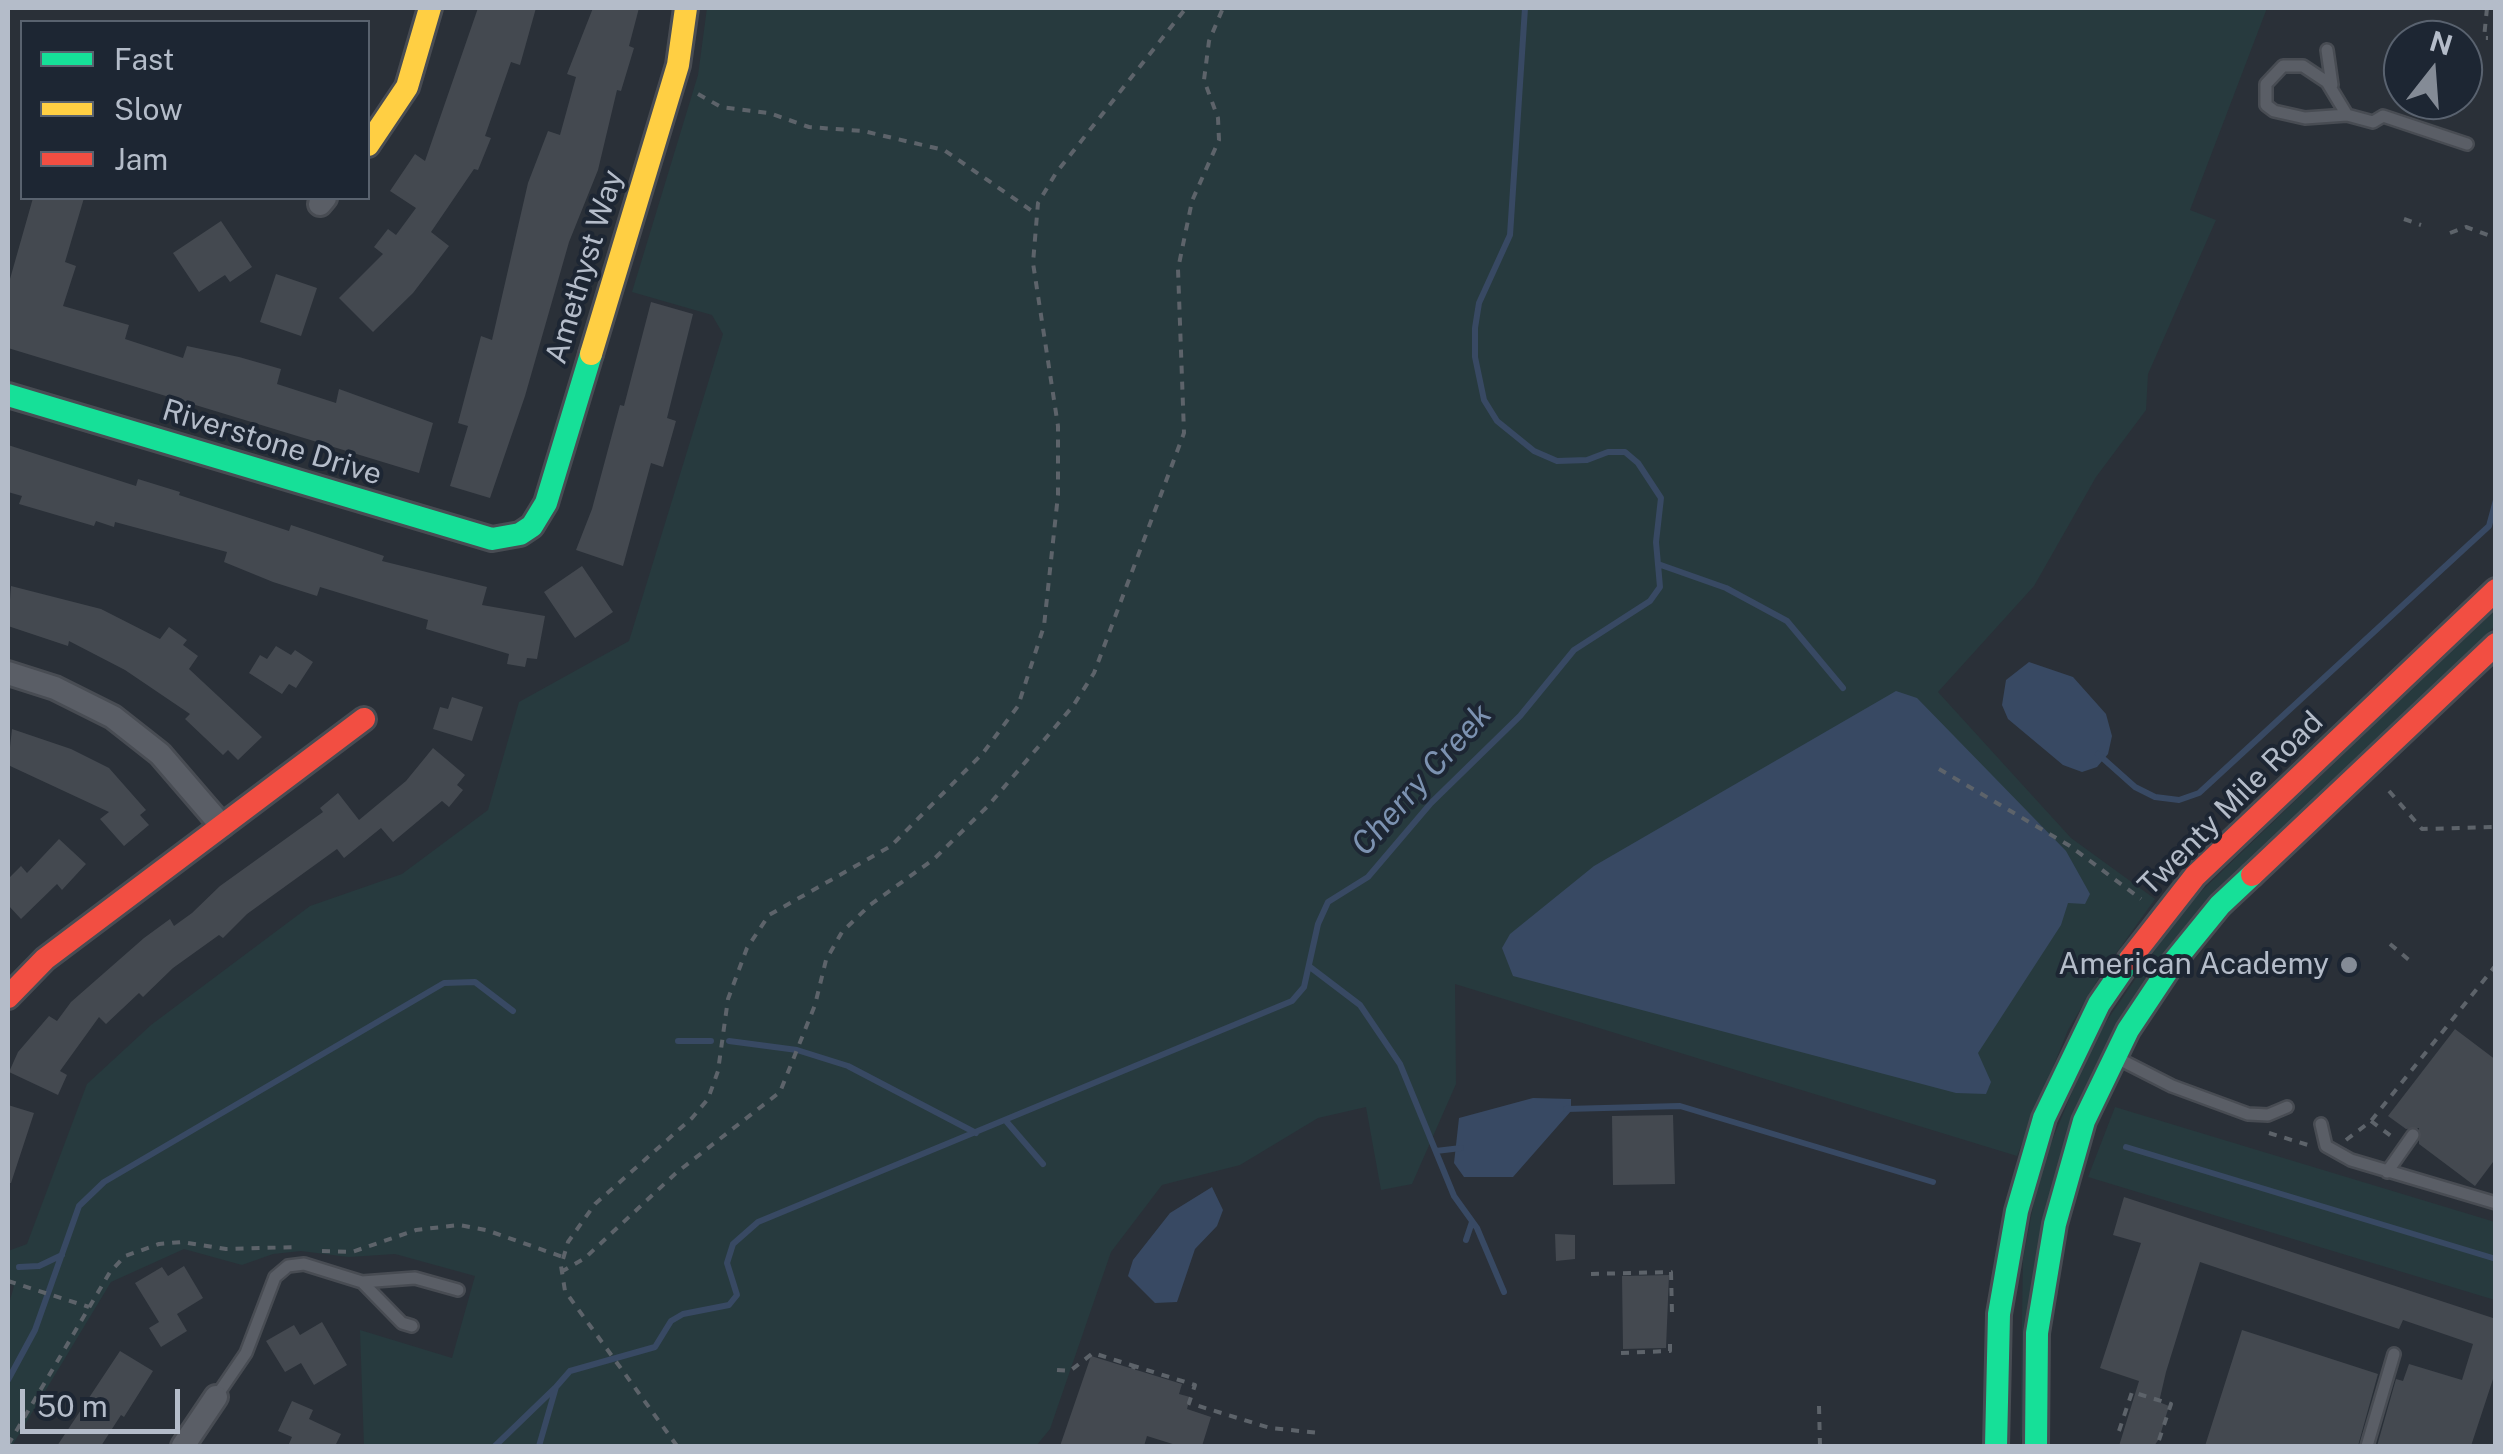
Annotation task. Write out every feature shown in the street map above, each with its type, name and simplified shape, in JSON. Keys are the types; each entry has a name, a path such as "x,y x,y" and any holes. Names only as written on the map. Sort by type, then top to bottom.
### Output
{"main road":[{"path":"370,142 407,87 430,8"},
{"name":"Amethyst Way","path":"520,534 532,526 546,503 678,65 686,8"},
{"name":"Riverstone Drive","path":"8,395 475,536 492,540 520,534"},
{"name":"Twenty Mile Road","path":"1996,1446 2001,1295 2033,1150 2088,1024 2162,914 2210,861 2496,590"},
{"path":"2036,1446 2036,1333 2052,1237 2076,1146 2114,1056 2172,964 2220,905 2496,644"},
{"path":"8,997 45,959 364,720"}],"street":[{"path":"8,672 55,688 113,717 160,754 222,826"},
{"path":"183,1446 216,1397"}],"lane":[{"path":"2327,50 2333,89"},
{"path":"2347,115 2333,89 2316,72 2291,64 2271,75 2266,105 2274,111 2304,118 2347,115 2374,122 2383,116 2467,144"},
{"path":"2114,1056 2172,1086 2248,1114 2268,1116 2287,1107"},
{"path":"2321,1124 2326,1146 2351,1160 2496,1203"},
{"path":"2387,1172 2409,1140"},
{"path":"216,1397 246,1354 280,1270 304,1264 362,1282 414,1278 458,1290"},
{"path":"362,1282 402,1322 412,1326"},
{"path":"2366,1446 2394,1354"}],"path":[{"path":"677,1446 576,1311 561,1272 563,1257 580,1221 692,1118 708,1098 718,1071 728,999 747,948 763,922 777,907 856,869 891,846 983,754 1018,706 1044,626 1058,495 1058,426 1033,263 1036,213 1056,173 1186,8"},
{"path":"561,1272 584,1258 676,1173 780,1092 815,1005 826,960 842,932 870,905 934,859 988,806 1072,706 1094,673 1184,434 1177,279 1192,201 1219,140 1218,118 1204,80 1209,41 1223,8"},
{"path":"2487,8 2484,38 2488,38"},
{"path":"690,90 726,108 944,150 1036,213"},
{"path":"2404,219 2421,225"},
{"path":"2450,232 2466,227 2496,238"},
{"path":"1939,769 2070,846 2162,914"},
{"path":"2388,791 2422,829 2496,828"},
{"path":"2390,944 2409,960"},
{"path":"2256,1128 2308,1145 2326,1146 2351,1138 2371,1121 2496,965"},
{"path":"2371,1121 2409,1140"},
{"path":"8,1445 116,1263 135,1251 170,1242 226,1249 290,1246 340,1253 416,1230 459,1225 502,1235 563,1257"},
{"path":"1591,1274 1671,1272 1672,1314"},
{"path":"8,1281 89,1307"},
{"path":"1621,1353 1670,1351 1670,1341"},
{"path":"1057,1370 1074,1370 1093,1353 1194,1385 1189,1403 1270,1428 1320,1432"},
{"path":"2119,1431 2132,1392 2171,1404 2158,1446"},
{"path":"1819,1406 1820,1446"}],"green space":[{"path":"707,8 2267,8 2190,210 2216,220 2148,374 2146,410 2096,477 2034,586 1938,692 2071,838 2155,899 2100,976 2068,1030 2017,1156 1455,984 1456,1084 1412,1184 1381,1190 1366,1107 1318,1118 1240,1165 1162,1185 1111,1252 1050,1429 1036,1446 364,1446 360,1330 452,1358 475,1276 395,1254 349,1257 301,1251 273,1254 242,1265 184,1249 111,1282 12,1446 8,1446 8,1307 14,1286 8,1283 8,1251 27,1244 87,1084 151,1025 310,906 402,874 488,810 519,702 629,641 723,334 712,315 632,292 698,75"},
{"path":"2495,608 2495,626 2430,688 2094,1070 2020,1446 2023,1259 2040,1170 2093,1041 2183,909"},
{"path":"2115,1107 2495,1222 2495,1300 2088,1177"}],"water":[{"path":"2029,662 2073,677 2106,714 2112,736 2108,754 2097,767 2082,772 2063,765 2008,719 2002,705 2006,680"},
{"path":"1896,691 1917,698 2066,851 2090,894 2085,904 2068,903 2061,925 1978,1053 1991,1082 1986,1094 1956,1093 1513,976 1502,948 1510,934 1594,866"},
{"path":"1533,1098 1571,1099 1571,1111 1513,1177 1464,1177 1454,1163 1459,1118"},
{"path":"1212,1187 1223,1210 1217,1226 1195,1249 1177,1302 1155,1303 1128,1276 1133,1260 1170,1213"}],"building":[{"path":"478,8 536,8 520,65 511,62 485,136 491,138 478,170 474,169 431,232 449,246 413,293 373,332 339,298 383,254 374,247 388,229 396,235 416,208 390,191 415,154 425,161"},
{"path":"593,8 639,8 629,46 634,48 621,91 617,90 598,170 569,242 525,396 490,498 450,486 468,426 458,423 481,336 492,340 528,183 548,131 560,135 576,77 567,74"},
{"path":"32,200 83,200 65,262 76,266 63,306 129,325 125,339 183,358 187,346 239,357 281,369 277,384 336,403 339,389 433,423 419,473 8,348 8,286"},
{"path":"221,221 252,267 230,282 225,275 199,292 173,253"},
{"path":"276,274 317,288 301,336 260,322"},
{"path":"651,302 693,314 667,418 676,421 663,467 651,463 623,566 576,550 592,509 620,405 624,406"},
{"path":"8,445 136,486 138,479 289,531 291,525 384,556 382,561 487,587 482,605 545,616 537,659 527,658 525,667 507,664 509,654 426,629 428,620 320,587 317,596 273,582 224,562 227,552 115,522 114,527 96,521 94,526 19,504 22,496 8,492"},
{"path":"582,566 613,612 575,638 544,592"},
{"path":"11,586 101,609 160,639 169,627 187,640 183,645 198,656 189,669 262,737 238,760 228,750 223,755 185,719 190,714 125,670 69,641 68,646 8,626"},
{"path":"276,646 291,655 295,650 313,662 296,688 289,684 282,694 249,673 260,655 267,659"},
{"path":"452,697 483,707 472,741 433,729 440,707 448,709"},
{"path":"12,729 71,749 109,768 146,810 140,815 149,825 124,846 100,819 109,812 8,765"},
{"path":"433,748 465,775 457,785 463,790 449,807 442,801 393,842 381,828 344,858 337,849 247,914 223,938 219,935 173,968 143,997 139,993 106,1024 99,1017 60,1071 67,1075 58,1095 9,1072 18,1052 49,1016 57,1021 71,1002 144,938 170,919 174,926 192,913 220,886 323,812 320,808 338,793 359,820 406,781"},
{"path":"59,839 86,864 62,890 57,884 21,919 8,905 8,879 21,866 27,873"},
{"path":"2455,1029 2496,1060 2496,1158 2475,1186 2419,1144 2419,1128 2406,1129 2388,1116"},
{"path":"8,1105 34,1113 11,1183 8,1183"},
{"path":"1673,1115 1675,1184 1613,1185 1612,1116"},
{"path":"2124,1197 2496,1319 2496,1370 2471,1446 2377,1446 2396,1379 2403,1381 2409,1364 2462,1380 2473,1344 2403,1320 2399,1329 2200,1262 2159,1402 2169,1406 2159,1439 2154,1446 2119,1446 2139,1381 2100,1368 2141,1243 2113,1235"},
{"path":"1555,1234 1575,1235 1575,1259 1556,1261"},
{"path":"184,1266 203,1298 177,1314 187,1331 161,1347 149,1328 159,1322 135,1283 162,1267 168,1276"},
{"path":"1669,1275 1666,1348 1623,1349 1622,1276"},
{"path":"322,1322 347,1365 314,1385 301,1363 285,1372 266,1341 294,1325 300,1335"},
{"path":"2242,1330 2378,1374 2358,1446 2205,1446"},
{"path":"120,1351 153,1371 124,1417 121,1415 101,1446 57,1446"},
{"path":"1091,1356 1182,1384 1179,1394 1190,1397 1187,1409 1211,1417 1202,1446 1179,1446 1147,1436 1144,1446 1060,1446"},
{"path":"292,1401 313,1410 309,1419 341,1434 335,1446 288,1446 292,1437 278,1431"}],"waterway":[{"name":"Cherry Creek","path":"539,1446 556,1387 570,1371 655,1347 671,1321 683,1314 729,1305 737,1295 727,1263 733,1244 758,1222 1292,1001 1304,987 1318,924 1328,902 1368,877 1431,803 1520,716 1574,650 1650,601 1660,587 1656,542 1661,498 1638,463 1625,452 1557,461 1534,451 1497,421 1484,400 1475,357 1475,328 1479,303 1510,235 1525,8"},
{"path":"2098,754 2135,787 2155,797 2179,800 2199,793 2489,526 2496,500"},
{"path":"1658,564 1726,588 1787,621 1843,688"},
{"path":"1310,967 1360,1005 1400,1064 1454,1196 1477,1228 1504,1292"},
{"path":"8,1380 35,1330 79,1206 104,1182 444,983 475,982 513,1011"},
{"path":"678,1041 711,1041"},
{"path":"729,1041 797,1050 848,1066 976,1133"},
{"path":"1566,1109 1680,1106 1933,1182"},
{"path":"1006,1121 1043,1164"},
{"path":"2126,1147 2496,1259"},
{"path":"1436,1151 1461,1148"},
{"path":"1466,1240 1472,1222"},
{"path":"19,1267 39,1266 62,1255"},
{"path":"495,1446 555,1388"}],"traffic: fast":[{"path":"8,395 492,539 520,534 532,526 546,503 591,354"},
{"path":"2036,1446 2037,1333 2055,1224 2084,1121 2128,1030 2172,964 2220,905 2252,875"},
{"path":"1996,1446 1999,1314 2017,1211 2044,1118 2099,1004 2130,959"}],"traffic: slow":[{"path":"370,142 407,87 430,8"},
{"path":"591,354 678,65 686,8"}],"traffic: jam":[{"path":"2130,959 2195,876 2496,590"},
{"path":"2252,875 2496,644"},
{"path":"8,997 45,959 364,719"}],"place":[{"name":"American Academy","path":"2349,965"}]}
